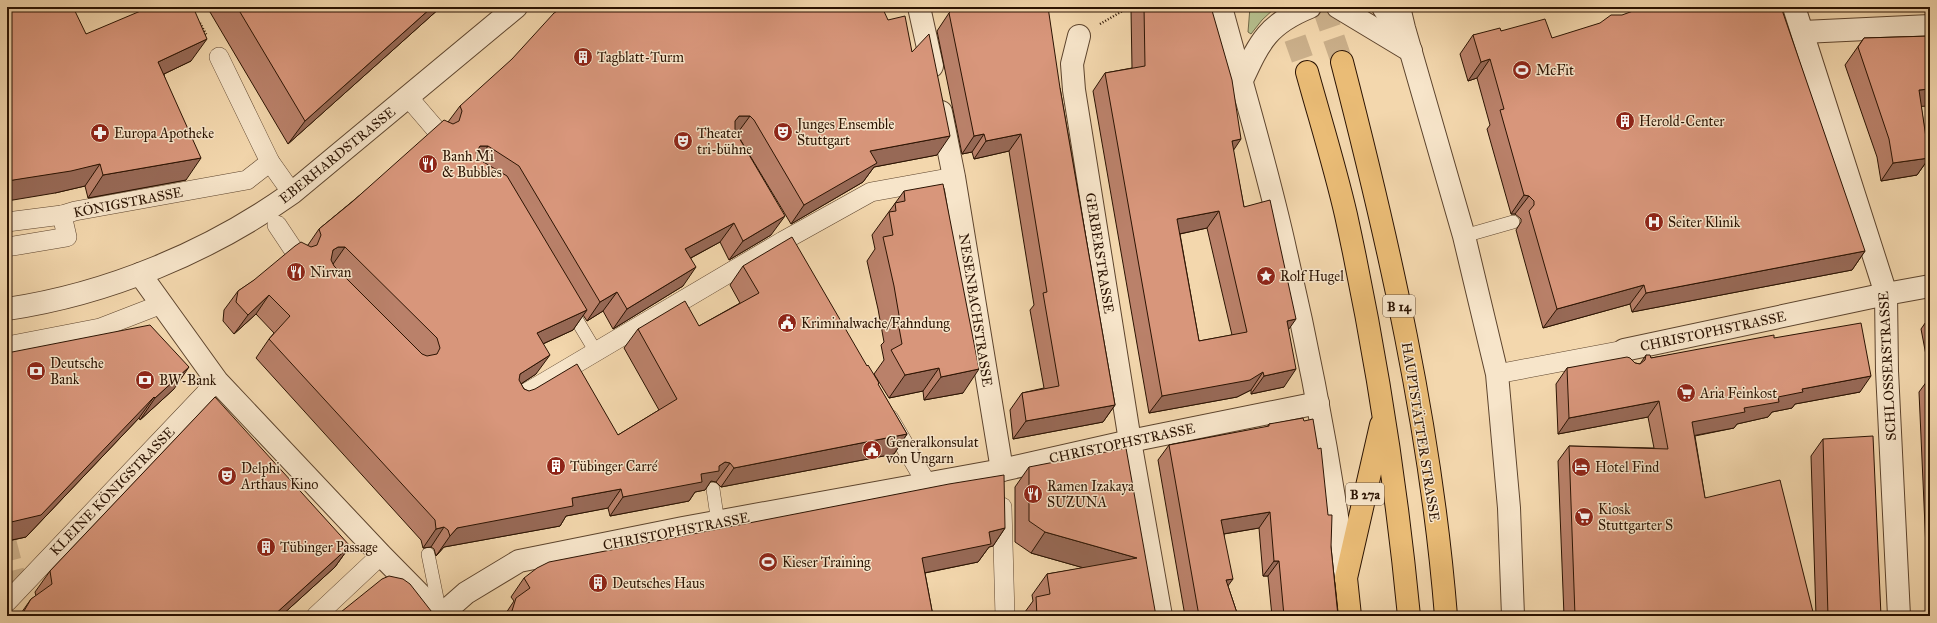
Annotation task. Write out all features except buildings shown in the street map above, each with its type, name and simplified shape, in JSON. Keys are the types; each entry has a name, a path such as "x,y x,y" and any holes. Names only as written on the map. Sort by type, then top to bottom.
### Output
{"main road":[{"name":"HAUPTSTÄTTER STRASSE","path":"1342,62 1374,185 1418,397 1440,554 1446,616"},
{"name":"B 14","path":"1307,72 1346,213 1384,410 1409,616"},
{"name":"B 27a","path":"1350,616 1346,578 1384,410"},
{"path":"1440,554 1461,616"}],"street":[{"name":"EBERHARDSTRASSE","path":"140,274 213,242 268,211 292,193 516,7"},
{"name":"NESENBACHSTRASSE","path":"919,7 954,177 1002,470 1005,616"},
{"path":"1221,7 1242,80 1286,252 1332,476 1346,578"},
{"path":"1227,30 1232,7"},
{"path":"1242,80 1258,46 1274,27 1291,14 1310,7"},
{"path":"1338,7 1411,51"},
{"path":"1383,7 1411,51"},
{"path":"1399,7 1464,236 1497,374 1510,508 1513,616"},
{"name":"SCHLOSSERSTRASSE","path":"1794,7 1886,294 1887,371 1899,616"},
{"path":"1802,32 1930,26"},
{"name":"GERBERSTRASSE","path":"1079,36 1072,64 1074,90 1130,441 1161,616"},
{"path":"219,57 270,162 292,193"},
{"path":"408,97 438,132"},
{"name":"KÖNIGSTRASSE","path":"7,246 67,237 62,215 75,210 247,180 270,162"},
{"path":"516,399 784,240 871,192 954,177"},
{"path":"7,222 62,215"},
{"name":"EBERHARDSTRASSE","path":"277,225 297,254"},
{"path":"7,309 66,298 140,274 218,381 381,555 441,615"},
{"name":"CHRISTOPHSTRASSE","path":"1497,374 1625,357 1886,294 1930,286"},
{"path":"7,346 100,328 162,304"},
{"name":"KLEINE KÖNIGSTRASSE","path":"7,602 218,381"},
{"path":"879,403 927,484"},
{"name":"CHRISTOPHSTRASSE","path":"441,615 466,593 519,561 1002,470 1130,441 1318,403"},
{"path":"316,616 381,555"}],"lane":[{"path":"1464,236 1513,222"},
{"path":"562,295 596,352"},
{"path":"713,489 718,523"},
{"path":"428,554 441,615"}],"path":[{"path":"198,20 219,57"}],"green space":[{"path":"1250,7 1276,7 1262,20 1251,34 1248,32"}],"tunnel":[{"path":"1284,7 1307,72"},
{"path":"1323,7 1342,62"},
{"path":"7,542 19,588"}],"place":[{"name":"Tagblatt-Turm","path":"583,57"},
{"name":"McFit","path":"1522,70"},
{"name":"Herold-Center","path":"1625,121"},
{"name":"Junges Ensemble Stuttgart","path":"783,132"},
{"name":"Europa Apotheke","path":"100,133"},
{"name":"Theater tri-bühne","path":"683,141"},
{"name":"Banh Mi & Bubbles","path":"428,164"},
{"name":"Seiter Klinik","path":"1654,222"},
{"name":"Nirvan","path":"296,272"},
{"name":"Rolf Hugel","path":"1266,276"},
{"name":"Kriminalwache/Fahndung","path":"787,323"},
{"name":"Deutsche Bank","path":"36,371"},
{"name":"BW-Bank","path":"145,380"},
{"name":"Aria Feinkost","path":"1686,393"},
{"name":"Generalkonsulat von Ungarn","path":"872,450"},
{"name":"Tübinger Carré","path":"556,466"},
{"name":"Hotel Find","path":"1581,467"},
{"name":"Delphi Arthaus Kino","path":"227,476"},
{"name":"Ramen Izakaya SUZUNA","path":"1033,494"},
{"name":"Kiosk Stuttgarter S","path":"1584,517"},
{"name":"Tübinger Passage","path":"266,547"},
{"name":"Kieser Training","path":"768,562"},
{"name":"Deutsches Haus","path":"598,583"}]}
